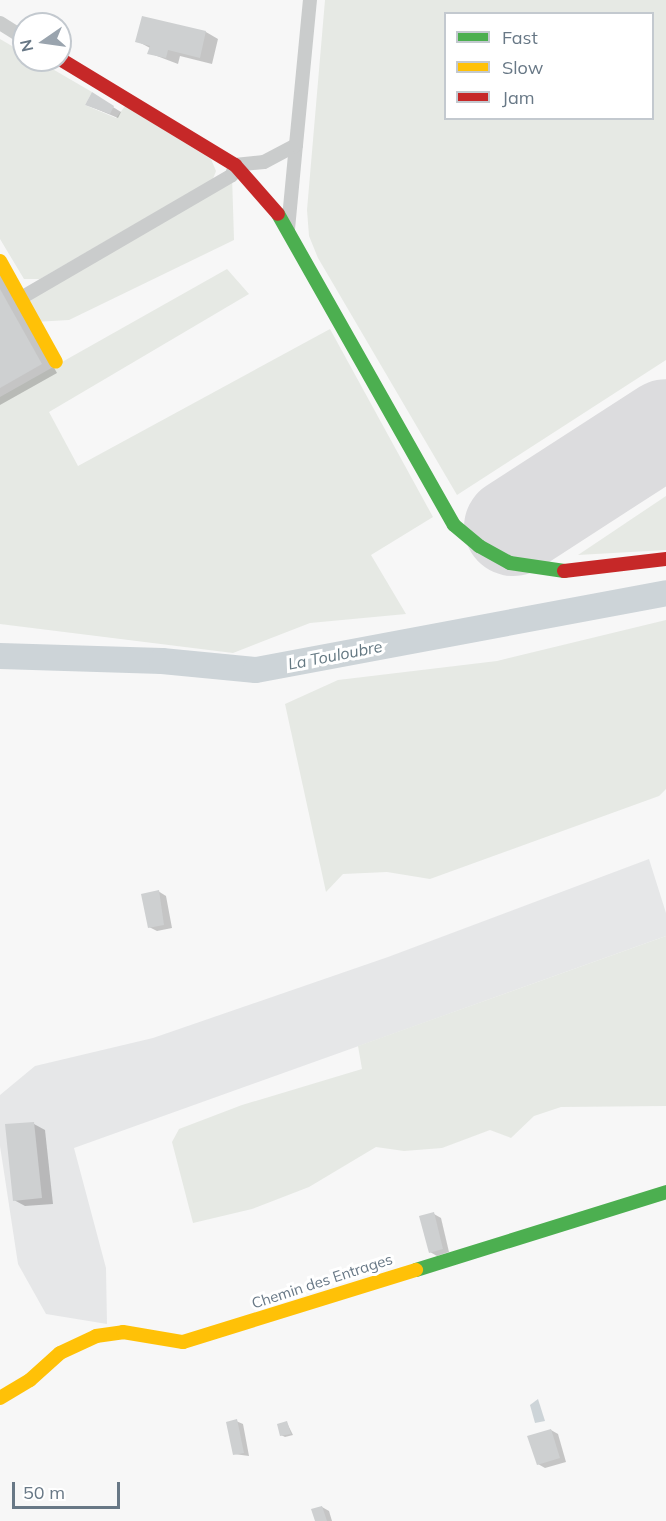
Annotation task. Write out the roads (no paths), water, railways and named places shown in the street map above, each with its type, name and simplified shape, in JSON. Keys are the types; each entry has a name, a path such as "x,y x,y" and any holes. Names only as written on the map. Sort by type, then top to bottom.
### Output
{"street":[{"path":"288,229 310,0"},
{"path":"72,66 235,165 265,195 288,229 454,525 479,546 510,563 554,572 666,559"},
{"path":"235,165 264,162 296,145"},
{"path":"21,298 232,175 235,165"},
{"path":"0,261 56,362"},
{"name":"Chemin des Entrages","path":"0,1398 30,1380 60,1353 96,1336 123,1332 192,1340 666,1192"}],"waterway":[{"name":"La Touloubre","path":"0,656 162,661 256,670 666,593"}]}
